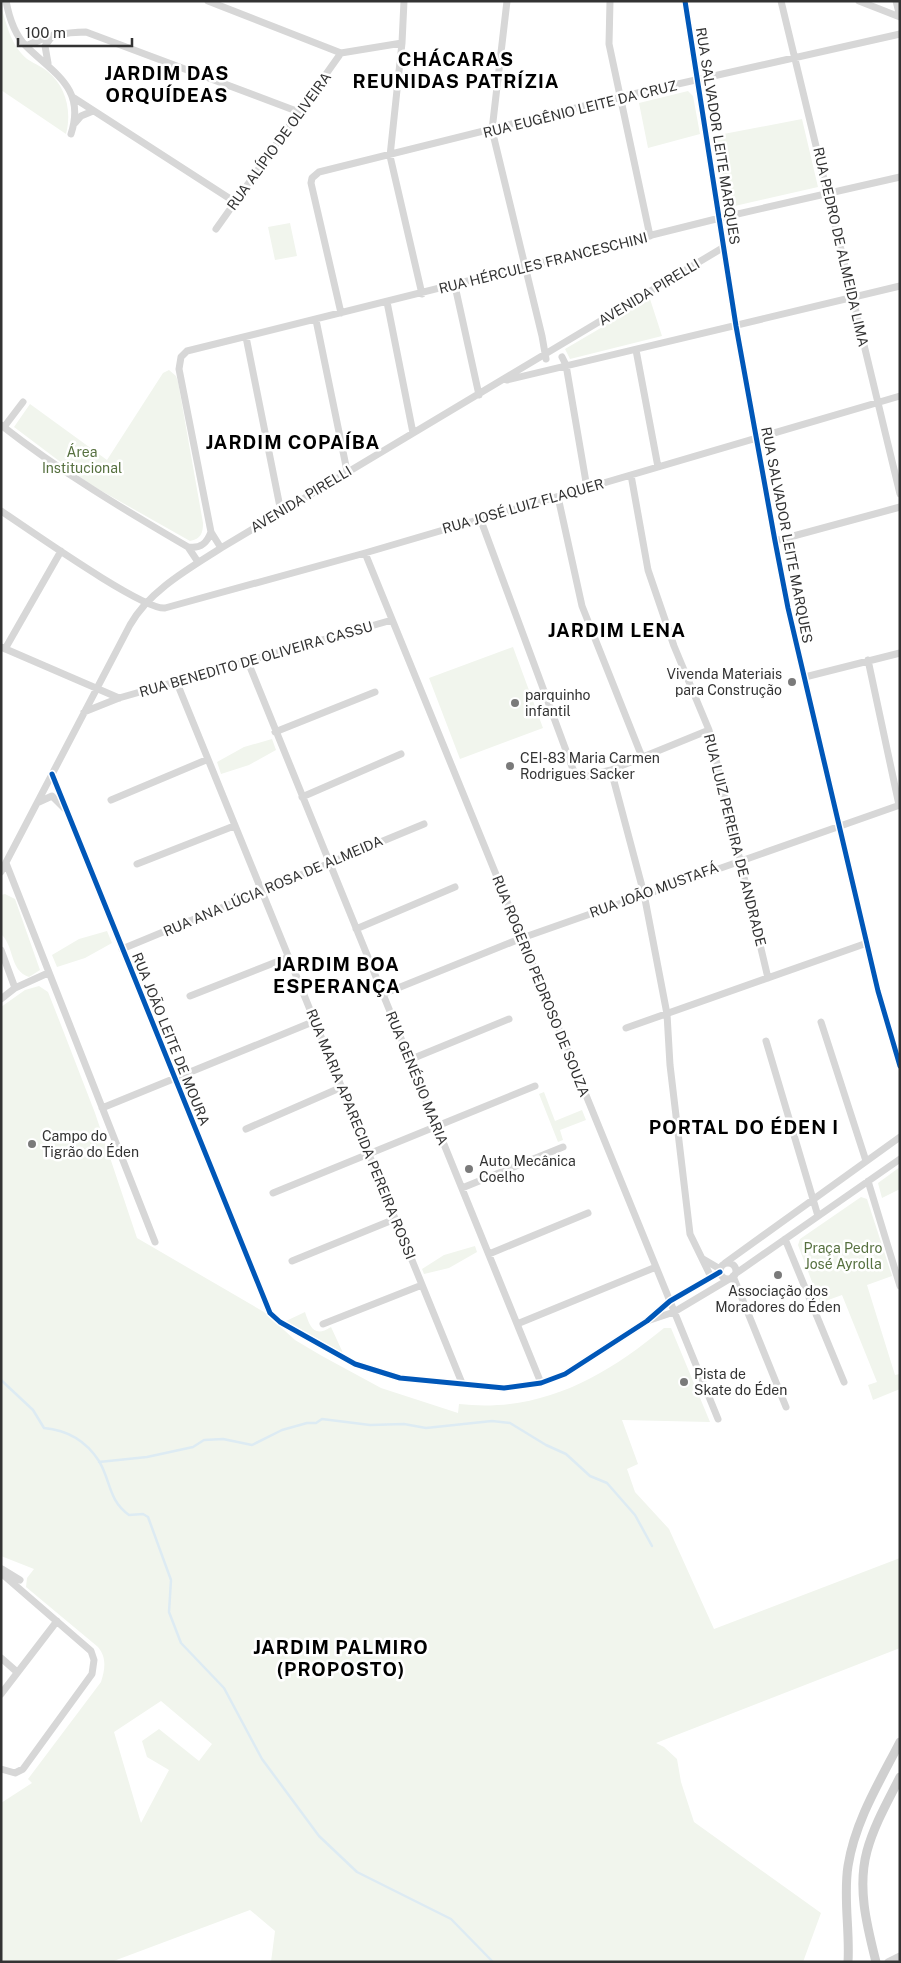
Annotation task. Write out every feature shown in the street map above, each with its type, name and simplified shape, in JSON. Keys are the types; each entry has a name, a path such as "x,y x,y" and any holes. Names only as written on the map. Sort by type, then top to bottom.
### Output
{"main road":[{"path":"848,1962 848,1867 853,1843 862,1819 900,1742"},
{"path":"876,1962 866,1924 862,1889 866,1853 875,1826 900,1777"}],"street":[{"path":"6,1 14,30 26,46 48,63 74,98 235,202"},
{"path":"208,1 341,54 402,43"},
{"path":"404,1 402,43 390,156 422,294"},
{"path":"507,1 492,130 542,336 553,354 562,362 556,368"},
{"path":"610,1 609,44 650,236"},
{"name":"RUA SALVADOR LEITE MARQUES","path":"685,1 736,326 774,541 867,943 900,1066"},
{"name":"RUA PEDRO DE ALMEIDA LIMA","path":"781,1 900,494"},
{"path":"859,1 900,17"},
{"path":"896,1 900,17"},
{"path":"26,46 64,32 86,32 299,112"},
{"name":"RUA EUGÊNIO LEITE DA CRUZ","path":"341,313 311,183 312,178 319,172 390,156 620,97 900,34"},
{"path":"48,63 45,46 53,35"},
{"name":"RUA ALÍPIO DE OLIVEIRA","path":"216,229 341,54"},
{"path":"71,134 76,111 74,98"},
{"path":"74,123 81,116 93,110"},
{"name":"RUA HÉRCULES FRANCESCHINI","path":"211,532 179,369 181,357 187,351 455,286 525,266 720,218 900,177"},
{"name":"AVENIDA PIRELLI","path":"1,872 95,691 137,613 145,603 198,562 347,471 500,382 553,354 724,247"},
{"path":"455,286 479,395"},
{"path":"500,382 854,299 900,286"},
{"path":"387,302 414,433"},
{"path":"316,320 347,471"},
{"path":"542,336 553,354 566,365 587,488"},
{"path":"246,337 281,512"},
{"path":"636,350 658,467"},
{"path":"553,354 548,365 556,368"},
{"name":"RUA JOSÉ LUIZ FLAQUER","path":"145,603 158,608 165,608 365,553 900,396"},
{"path":"23,402 3,426 48,462 90,490 188,547 198,562"},
{"name":"RUA LUIZ PEREIRA DE ANDRADE","path":"631,475 648,570 674,646 709,730 768,978"},
{"path":"558,497 582,606 642,757"},
{"path":"774,541 900,507"},
{"path":"2,515 145,603"},
{"path":"480,518 574,772 580,776 587,776 612,770 709,730"},
{"path":"188,547 202,546 208,540 211,532"},
{"path":"211,532 221,548"},
{"path":"61,551 3,648 95,691 117,699"},
{"name":"RUA ROGERIO PEDROSO DE SOUZA","path":"365,553 718,1419"},
{"name":"RUA BENEDITO DE OLIVEIRA CASSU","path":"84,712 117,699 392,620"},
{"path":"805,676 900,653"},
{"path":"868,660 899,805"},
{"name":"RUA GENÉSIO MARIA","path":"248,662 541,1383"},
{"name":"RUA MARIA APARECIDA PEREIRA ROSSI","path":"177,683 206,760 262,890 462,1383"},
{"path":"276,732 375,692"},
{"path":"302,797 401,754"},
{"path":"111,800 206,760"},
{"path":"612,770 644,894 667,1014 670,1065 690,1234 711,1277"},
{"name":"RUA JOÃO LEITE DE MOURA","path":"52,774 60,791 64,808 176,1078 270,1313 280,1322 355,1364 400,1378 452,1382"},
{"path":"36,804 46,797 52,796 64,808"},
{"name":"RUA JOÃO MUSTAFÁ","path":"383,994 522,938 740,859 899,805"},
{"name":"RUA ANA LÚCIA ROSA DE ALMEIDA","path":"122,949 424,824"},
{"path":"137,864 234,826"},
{"path":"6,863 156,1242"},
{"path":"356,929 455,887"},
{"path":"626,1028 867,943"},
{"path":"1,950 15,988"},
{"path":"190,996 289,957"},
{"path":"1,999 15,988 48,973"},
{"path":"409,1060 509,1019"},
{"path":"102,1108 315,1021"},
{"path":"821,1022 866,1161"},
{"path":"766,1042 818,1216"},
{"path":"273,1193 535,1086"},
{"path":"246,1129 342,1087"},
{"path":"455,1363 452,1382 504,1388 541,1383 564,1374 647,1321 670,1301 711,1277 812,1199 900,1137"},
{"path":"462,1188 563,1147"},
{"path":"647,1321 674,1312 733,1276 900,1159"},
{"path":"868,1181 900,1286"},
{"path":"489,1254 588,1213"},
{"path":"292,1261 395,1219"},
{"path":"785,1239 844,1382"},
{"path":"701,1258 721,1268 734,1266 733,1276 786,1407"},
{"path":"517,1324 656,1267"},
{"path":"721,1268 724,1278 733,1276"},
{"path":"323,1324 422,1285"},
{"path":"1,1569 20,1580"},
{"path":"1,1573 91,1652 94,1660 92,1674 23,1769 15,1773 1,1769"},
{"path":"1,1694 57,1621"},
{"path":"1,1658 17,1672"},
{"path":"888,1962 900,1956"}],"green space":[{"path":"1,7 17,48 27,59 54,77 63,91 68,108 66,134 1,90"},
{"path":"688,91 693,96 700,134 648,148 639,103"},
{"path":"802,119 818,187 726,208 713,136"},
{"path":"290,223 297,256 275,260 268,227"},
{"path":"650,299 662,336 570,359 565,349"},
{"name":"Área Institucional","path":"169,370 176,376 178,382 203,523 201,535 197,539 190,541 91,485 14,427 30,404 107,460 163,373"},
{"path":"513,647 543,728 460,759 429,678"},
{"path":"272,739 276,750 249,765 221,774 217,762 244,747"},
{"path":"5,894 15,899 40,970 29,977 18,969 1,934 1,895"},
{"path":"107,931 112,943 85,958 57,967 52,955 79,939"},
{"path":"39,986 48,992 95,1113 137,1238 264,1312 295,1340 381,1388 458,1413 459,1404 489,1405 517,1403 544,1397 594,1376 618,1362 664,1328 671,1328 710,1422 622,1420 638,1464 627,1469 635,1492 669,1529 714,1629 900,1558 900,1648 656,1743 664,1747 677,1759 681,1782 694,1822 821,1913 803,1962 271,1962 275,1931 250,1910 111,1962 1,1962 1,1803 32,1783 28,1779 101,1682 104,1664 103,1655 98,1647 26,1587 27,1578 34,1569 1,1556 1,1007 25,990","holes":["161,1701 212,1744 199,1761 159,1729 142,1741 147,1757 169,1770 141,1823 114,1732"]},
{"path":"544,1092 555,1121 582,1110 586,1120 560,1130 563,1140 558,1142 539,1094"},
{"path":"900,1167 900,1189 882,1198 878,1183"},
{"name":"Praça Pedro José Ayrolla","path":"861,1197 867,1199 892,1276 867,1285 895,1375 900,1374 900,1389 873,1400 868,1385 877,1382 842,1295 820,1303 798,1245 800,1239"},
{"path":"475,1246 477,1252 449,1268 424,1274 422,1269 444,1255"},
{"path":"305,1312 311,1326 317,1331 331,1327 343,1353 286,1321"}],"waterway":[{"path":"1,1380 33,1410 44,1428 68,1434 82,1442 94,1454 103,1468 113,1497 122,1509 129,1515 143,1514 148,1517 171,1580 169,1612 181,1643 224,1688 262,1759 319,1836 357,1872 451,1919 493,1962"},
{"path":"99,1462 147,1457 193,1447 204,1440 223,1439 252,1445 282,1430 307,1423 316,1423 322,1419 370,1425 404,1424 426,1428 492,1421 510,1423 546,1445 566,1454 590,1476 607,1483 635,1515 652,1546"}],"cycle path":[{"path":"685,1 736,326 788,608 878,991 900,1066"},
{"path":"52,774 270,1313 280,1322 355,1364 400,1378 504,1388 541,1383 565,1374 647,1321 670,1301 720,1272"}],"place":[{"name":"Vivenda Materiais para Construção","path":"792,682"},
{"name":"parquinho infantil","path":"515,703"},
{"name":"CEI-83 Maria Carmen Rodrigues Sacker","path":"510,766"},
{"name":"Campo do Tigrão do Éden","path":"32,1144"},
{"name":"Auto Mecânica Coelho","path":"469,1169"},
{"name":"Associação dos Moradores do Éden","path":"778,1275"},
{"name":"Pista de Skate do Éden","path":"684,1382"}],"district":[{"name":"CHÁCARAS REUNIDAS PATRÍZIA","path":"456,70"},
{"name":"JARDIM DAS ORQUÍDEAS","path":"167,84"},
{"name":"JARDIM COPAÍBA","path":"293,442"},
{"name":"JARDIM LENA","path":"617,630"},
{"name":"JARDIM BOA ESPERANÇA","path":"337,975"},
{"name":"PORTAL DO ÉDEN I","path":"744,1127"},
{"name":"JARDIM PALMIRO (PROPOSTO)","path":"341,1658"}]}
